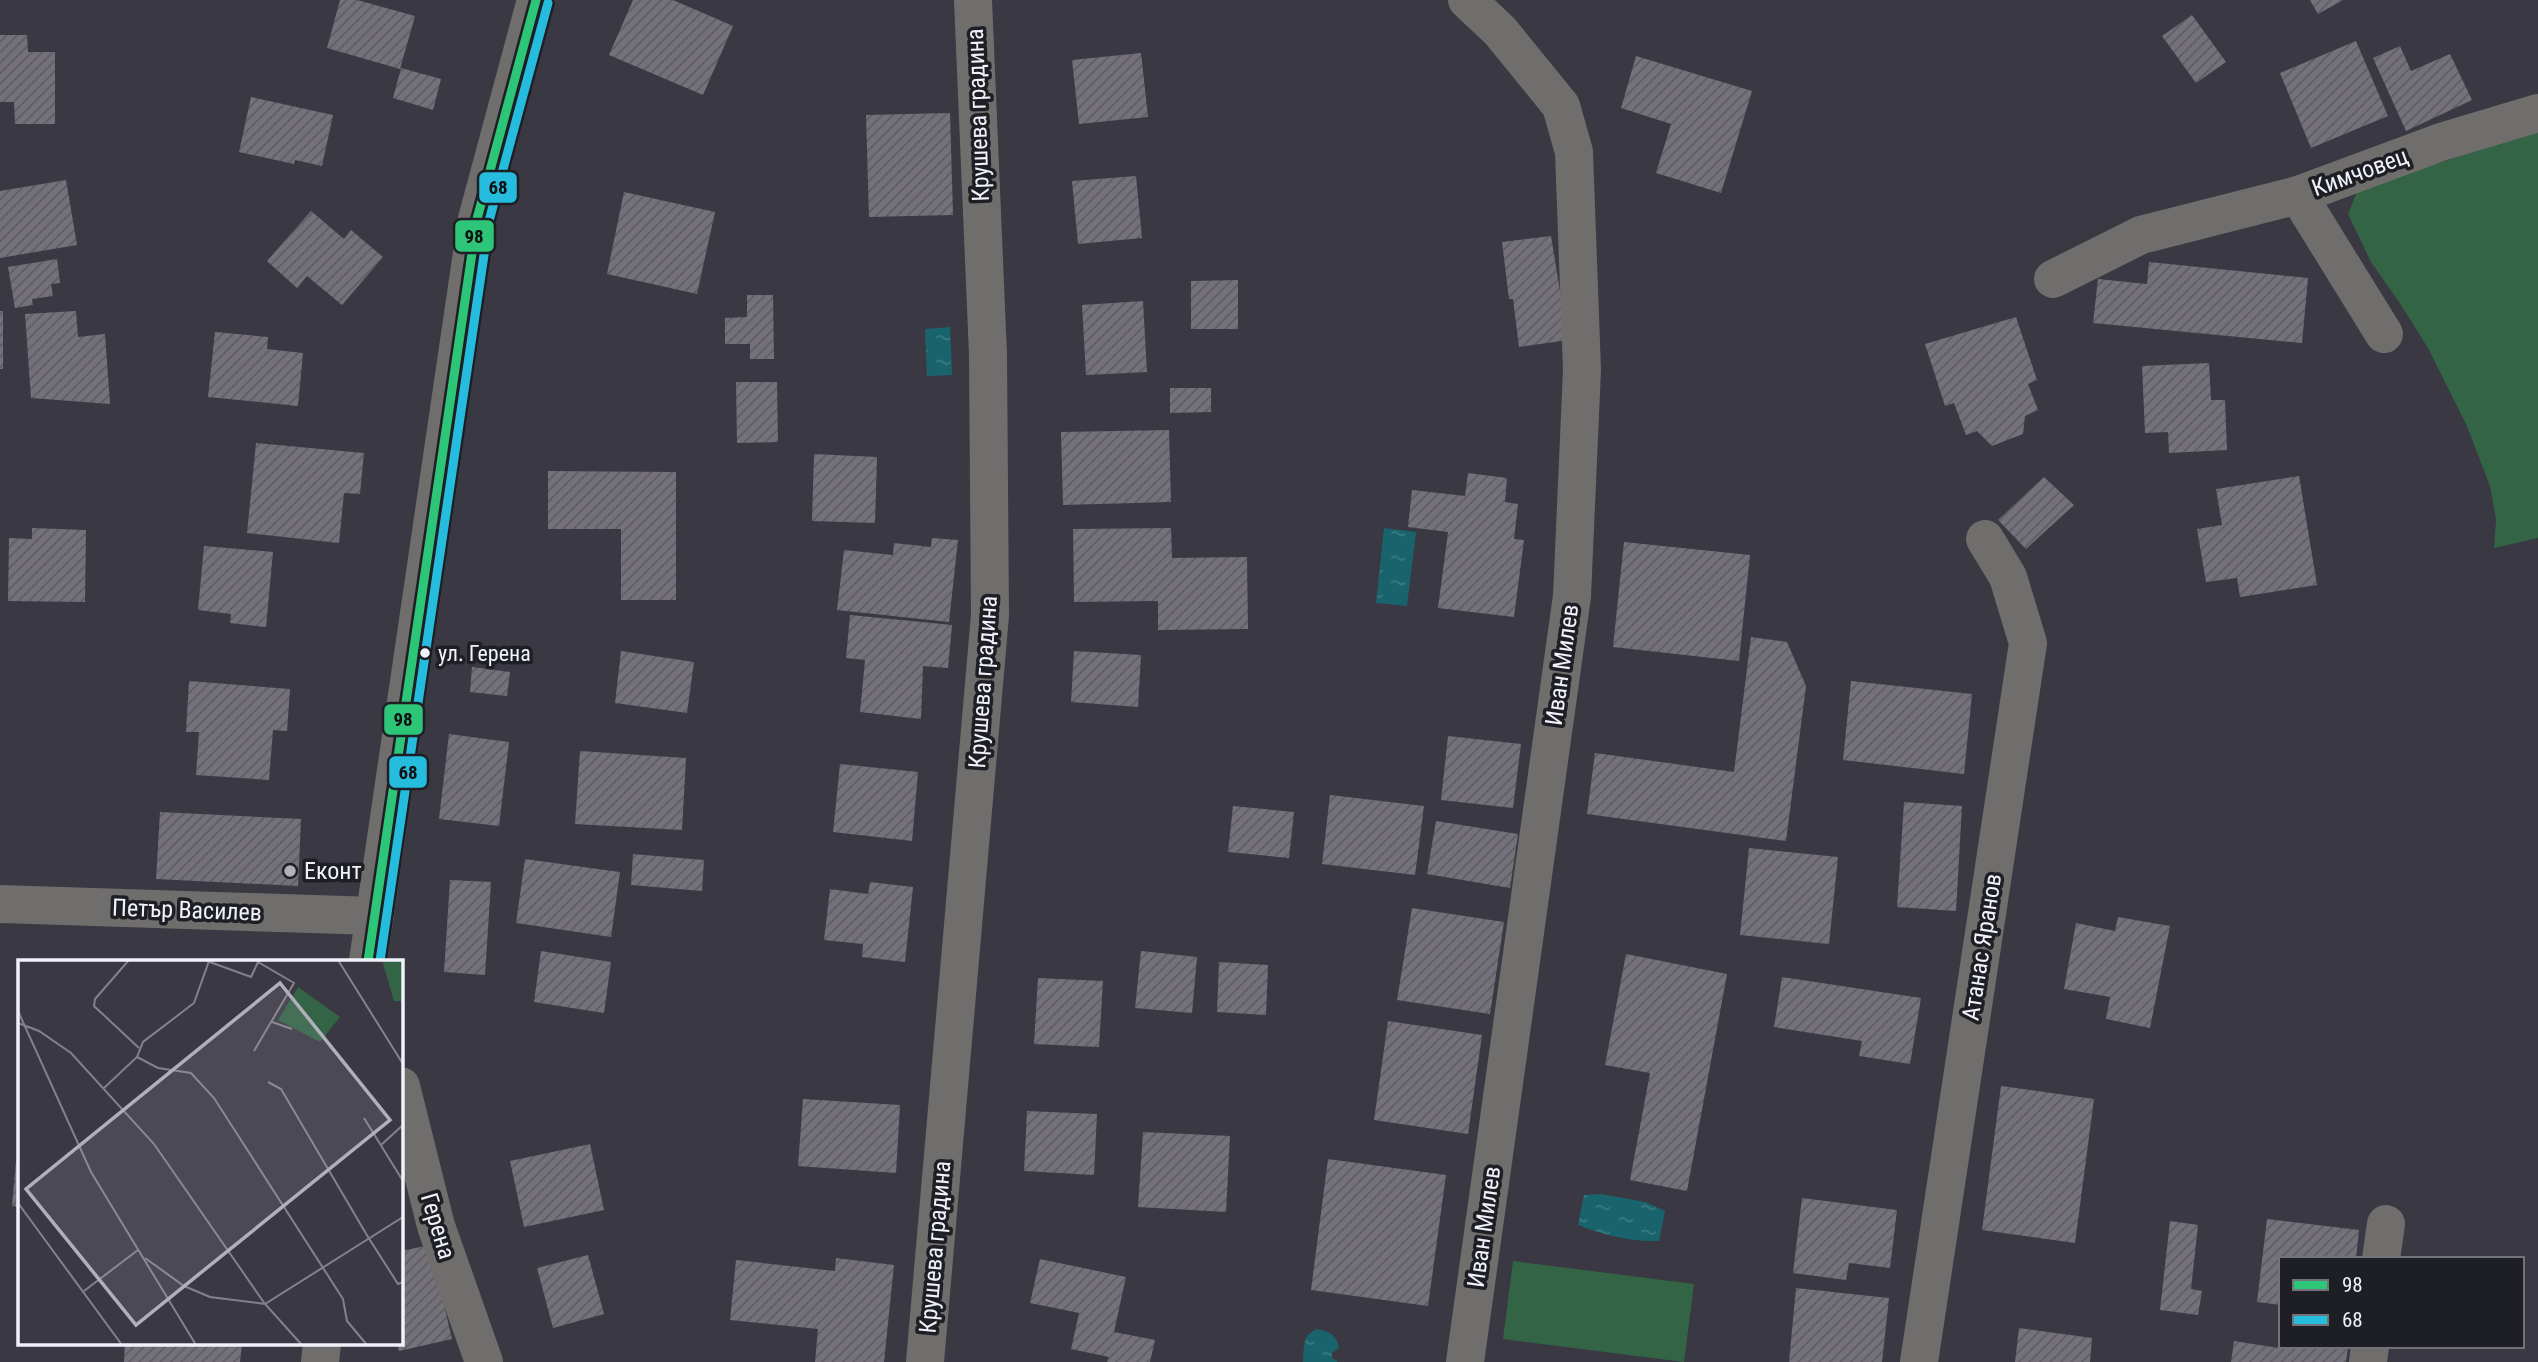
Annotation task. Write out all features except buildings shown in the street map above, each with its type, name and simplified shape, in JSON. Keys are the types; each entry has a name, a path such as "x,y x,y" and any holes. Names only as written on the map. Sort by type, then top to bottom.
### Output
{"street":[{"path":"369,960 477,219 536,0"},
{"name":"Крушева градина","path":"925,1362 990,615 988,355 973,0"},
{"name":"Иван Милев","path":"1465,1362 1572,596 1582,370 1574,152 1561,106 1500,31 1467,0"},
{"name":"Кимчовец","path":"2384,334 2298,195 2441,142 2538,113"},
{"path":"2053,279 2141,235 2298,195"},
{"name":"Атанас Яранов","path":"1919,1362 2028,643 2008,577 1985,539"},
{"name":"Петър Василев","path":"0,904 375,916"},
{"name":"Герена","path":"402,1090 436,1226 484,1362"},
{"path":"320,1362 322,1344"}],"green space":[{"path":"2538,131 2538,538 2494,548 2496,520 2490,486 2466,424 2428,348 2371,262 2348,214 2358,189"},
{"path":"1513,1261 1694,1284 1684,1362 1503,1339"}],"water":[{"path":"950,327 952,375 927,376 925,329"},
{"path":"1384,528 1416,532 1407,606 1376,603"},
{"path":"1601,1194 1645,1202 1665,1211 1659,1241 1618,1237 1578,1225 1584,1195"},
{"path":"1317,1329 1329,1333 1337,1340 1339,1348 1332,1353 1332,1358 1338,1362 1303,1362 1306,1338"}],"transit line":[{"name":"98","path":"368,960 477,219 536,0"},
{"name":"68","path":"380,960 489,221 548,3"}],"place":[{"name":"ул. Герена","path":"425,653"},
{"name":"Еконт","path":"290,871"}]}
